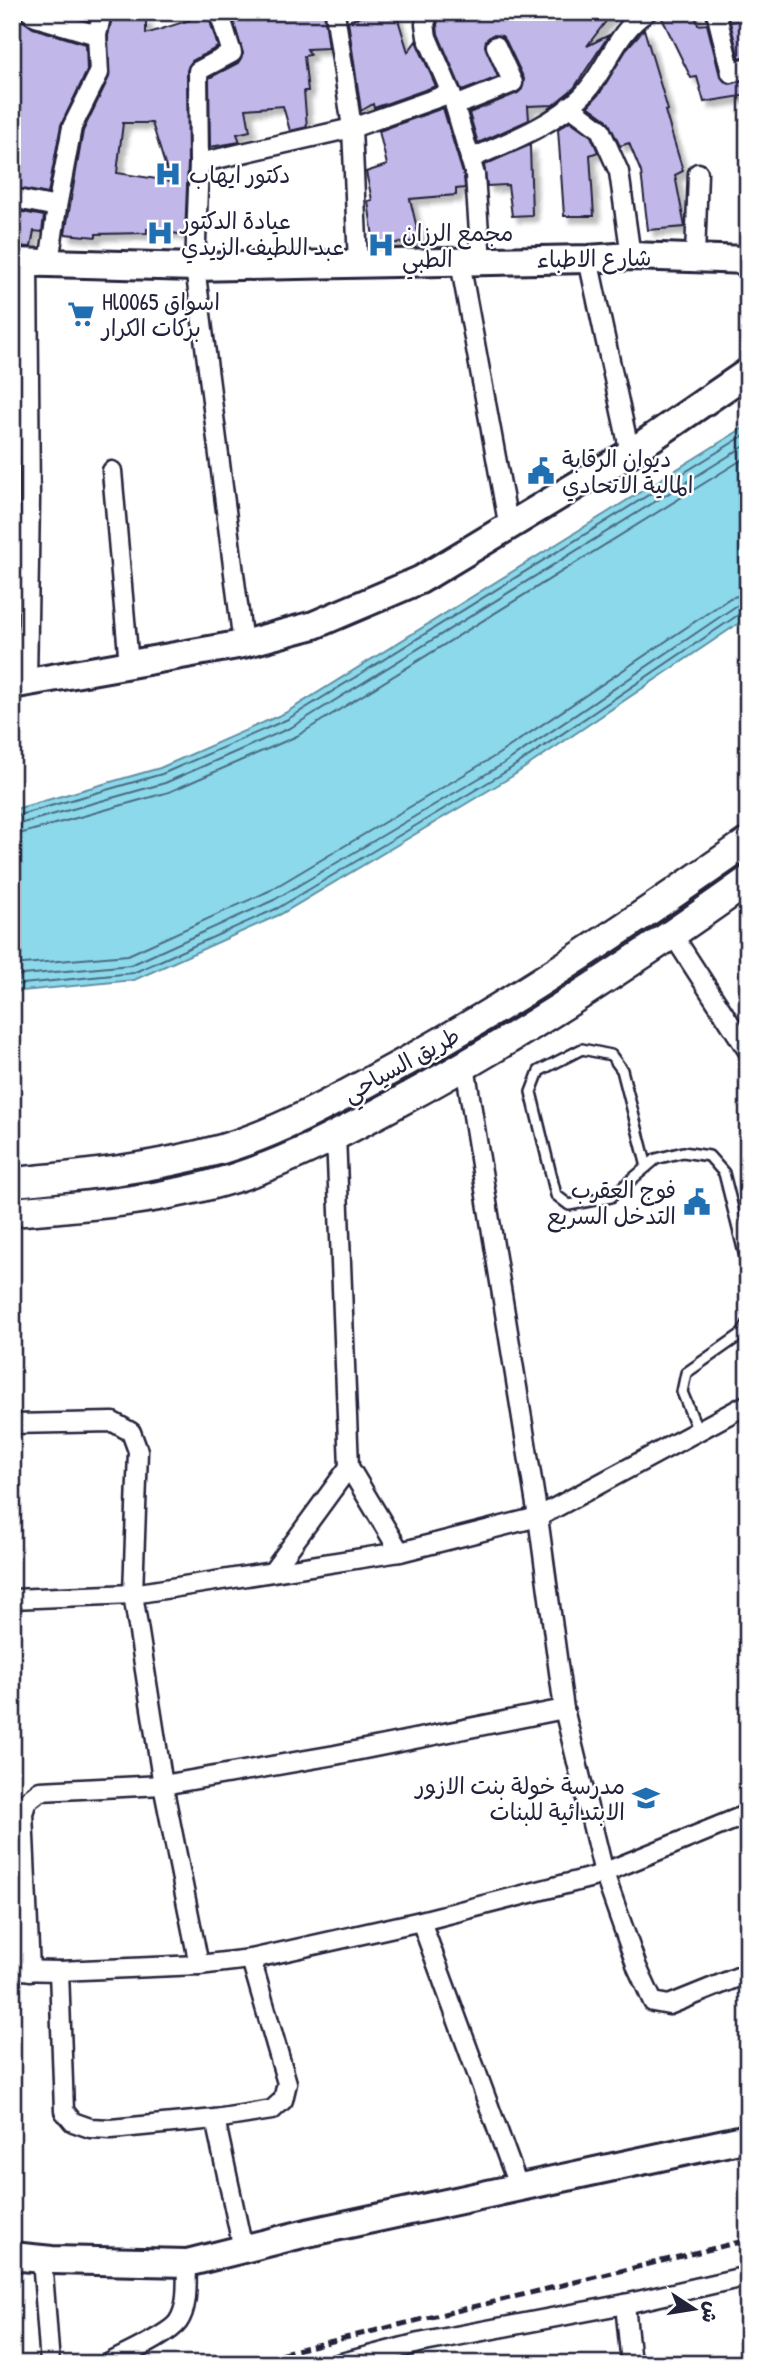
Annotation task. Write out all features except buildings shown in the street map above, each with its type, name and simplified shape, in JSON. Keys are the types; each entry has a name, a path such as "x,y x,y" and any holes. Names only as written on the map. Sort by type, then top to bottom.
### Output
{"main road":[{"path":"737,849 724,870 728,878 744,884"},
{"name":"طريق السياحي","path":"12,1182 120,1171 224,1148 274,1130 449,1039 654,908 737,849"},
{"name":"طريق السياحي","path":"12,1212 124,1202 163,1195 208,1185 285,1159 465,1066 673,935 744,884"},
{"path":"612,934 626,943 630,962"},
{"path":"200,1154 198,1176 201,1182 208,1185"},
{"path":"158,1163 168,1174 169,1182 163,1195"}],"street":[{"path":"30,12 36,17 97,35"},
{"path":"102,12 97,35 99,73 72,127 57,207 30,262 30,499 20,684 243,644 314,625 420,580 630,453 748,372"},
{"path":"219,12 232,53 198,71 200,163 195,267 243,644"},
{"path":"335,12 352,128 358,263"},
{"path":"429,12 425,24 427,37 453,100 475,175 470,261 509,528"},
{"path":"470,159 537,129 583,96 632,22 647,12"},
{"path":"716,12 731,73 748,67"},
{"path":"200,163 352,128 513,83 496,46"},
{"path":"569,106 600,129 619,172 631,256"},
{"path":"698,173 704,258"},
{"path":"12,198 57,207"},
{"name":"شارع الاطباء","path":"30,262 195,267 631,256 748,260"},
{"name":"شارع الاطباء","path":"704,258 728,264 748,278"},
{"path":"588,259 630,453"},
{"path":"113,471 129,665"},
{"path":"673,935 748,1051"},
{"path":"465,1066 538,1517 564,1709 604,1873 637,1967 653,2001 669,2005 748,1973"},
{"path":"336,1135 349,1467 400,1552"},
{"path":"12,1599 133,1594 400,1552 538,1517 748,1404"},
{"path":"12,1424 114,1422 131,1432 138,1451 133,1594 163,1785 199,1965"},
{"path":"273,1571 349,1467"},
{"path":"564,1709 335,1755 163,1785 40,1791 27,1801 23,1813 21,1971 199,1965 251,1959 421,1921 604,1873 748,1814"},
{"path":"421,1921 519,2188"},
{"path":"59,1971 64,2111 73,2122 90,2128 111,2129 215,2119 272,2110 283,2100 287,2084 251,1959"},
{"path":"215,2119 243,2249"},
{"path":"12,2256 187,2263 748,2138"},
{"path":"41,2259 50,2364"},
{"path":"108,2364 160,2336 178,2323 186,2301 187,2263"},
{"path":"338,2364 419,2343 625,2304 748,2276"},
{"path":"625,2304 631,2364"}],"lane":[{"path":"647,1167 622,1070 611,1055 582,1049 539,1071 531,1092 556,1195 569,1205 611,1197 647,1167 656,1159 683,1152 709,1156 724,1172 748,1269"},
{"path":"698,1431 682,1392 686,1373 743,1333 748,1323"}],"water":[{"path":"748,425 748,617 511,777 281,914 134,980 12,992 12,810 160,768 285,713"}],"railway":[{"path":"238,2364 748,2240"}],"place":[{"name":"دكتور ايهاب","path":"168,174"},
{"name":"عيادة الدكتور عبد اللطيف الزيدي","path":"160,233"},
{"name":"مجمع الرزان الطبي","path":"381,245"},
{"name":"Hl0065 اسواق بركات الكرار","path":"81,314"},
{"name":"ديوان الرقابة المالية الاتحادي","path":"541,471"},
{"name":"فوج العقرب التدخل السريع","path":"697,1202"},
{"name":"مدرسة خولة بنت الازور الابتدائية للبنات","path":"646,1798"}]}
